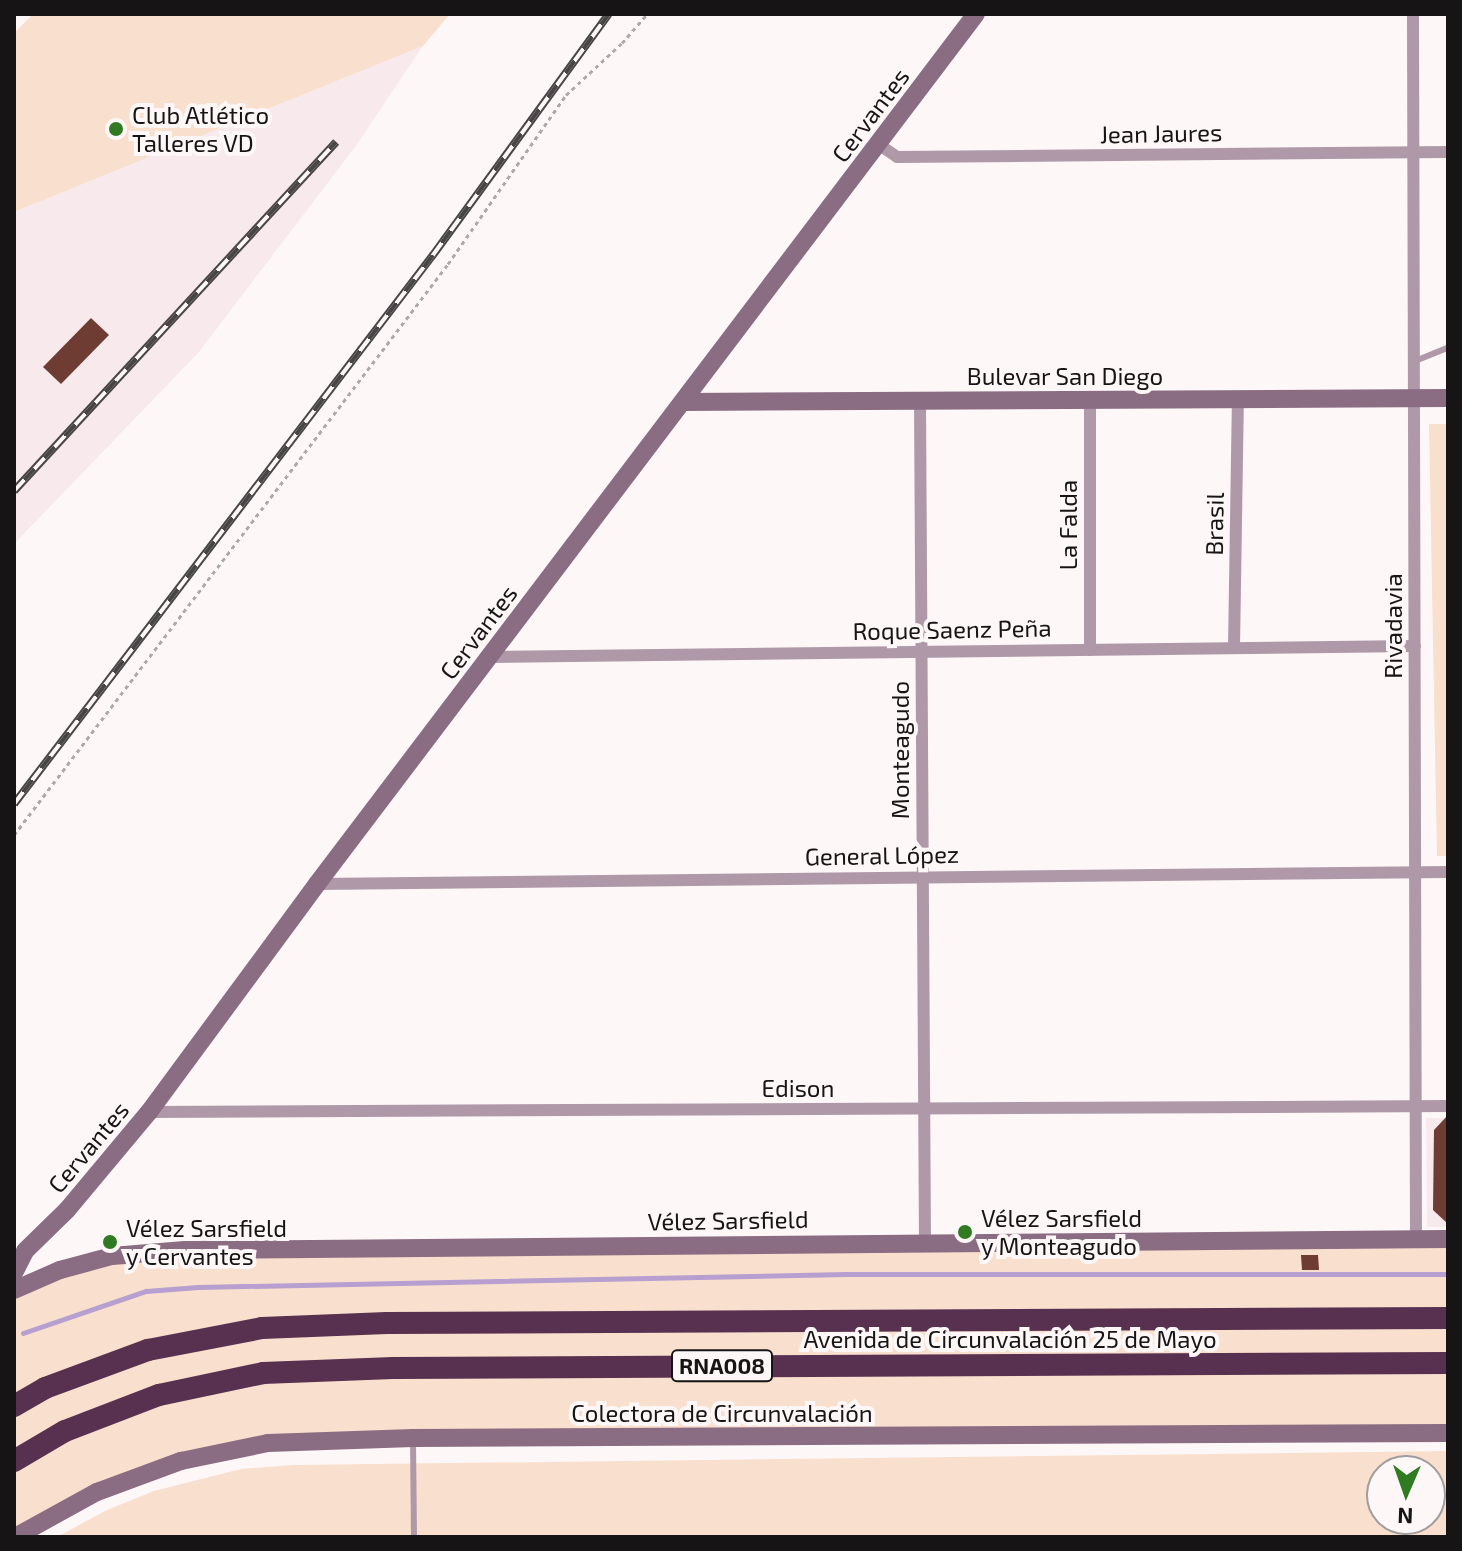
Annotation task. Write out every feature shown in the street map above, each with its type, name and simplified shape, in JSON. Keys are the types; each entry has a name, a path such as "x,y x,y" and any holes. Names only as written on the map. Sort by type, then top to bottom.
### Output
{"highway":[{"name":"Avenida de Circunvalación 25 de Mayo","path":"14,1406 45,1388 148,1350 262,1328 403,1323 1448,1318"},
{"name":"Avenida de Circunvalación 25 de Mayo","path":"14,1461 65,1431 159,1395 263,1373 393,1368 1448,1363"}],"main road":[{"name":"Cervantes","path":"14,1273 25,1251 67,1210 149,1112 317,884 976,14"},
{"name":"Bulevar San Diego","path":"683,402 1448,398"},
{"name":"Vélez Sarsfield","path":"14,1290 60,1270 112,1256 185,1250 1448,1239"},
{"name":"Colectora de Circunvalación","path":"15,1537 97,1492 181,1461 268,1443 413,1438 1448,1433"}],"street":[{"name":"Rivadavia","path":"1413,14 1416,1238"},
{"name":"Jean Jaures","path":"878,144 897,157 1448,152"},
{"name":"La Falda","path":"1090,400 1090,650"},
{"name":"Brasil","path":"1234,648 1238,400"},
{"name":"Monteagudo","path":"920,401 925,1242"},
{"name":"Roque Saenz Peña","path":"489,657 1415,646"},
{"name":"General López","path":"317,884 1448,872"},
{"name":"Edison","path":"149,1112 1448,1106"}],"lane":[{"path":"1414,361 1448,348"},
{"path":"413,1438 414,1537"}],"path":[{"path":"14,835 439,276 566,95 622,43 647,14"}],"shaded area":[{"name":"Club Atlético Talleres VD","path":"33,14 450,14 423,46 14,212 14,33"},
{"path":"423,46 355,147 199,352 14,544 14,212"},
{"path":"1429,424 1448,424 1448,856 1437,856"},
{"path":"1426,1118 1448,1118 1448,1227 1427,1227"},
{"path":"1448,1239 1448,1433 268,1443 181,1461 14,1537 14,1290 111,1256"},
{"path":"1448,1451 1448,1537 57,1537 107,1510 154,1491 241,1469 293,1465"}],"building":[{"path":"91,318 109,335 61,384 43,367"},
{"path":"1448,1115 1448,1224 1433,1210 1434,1130"},
{"path":"1301,1255 1318,1255 1319,1270 1302,1270"}],"waterway":[{"path":"23,1333 146,1291 198,1287 847,1274 1448,1274"}],"railway":[{"path":"14,804 433,255 609,14"},
{"path":"14,491 336,142"}],"place":[{"name":"Club Atlético Talleres VD","path":"116,129"},
{"name":"Vélez Sarsfield y Monteagudo","path":"965,1232"},
{"name":"Vélez Sarsfield y Cervantes","path":"110,1242"}]}
